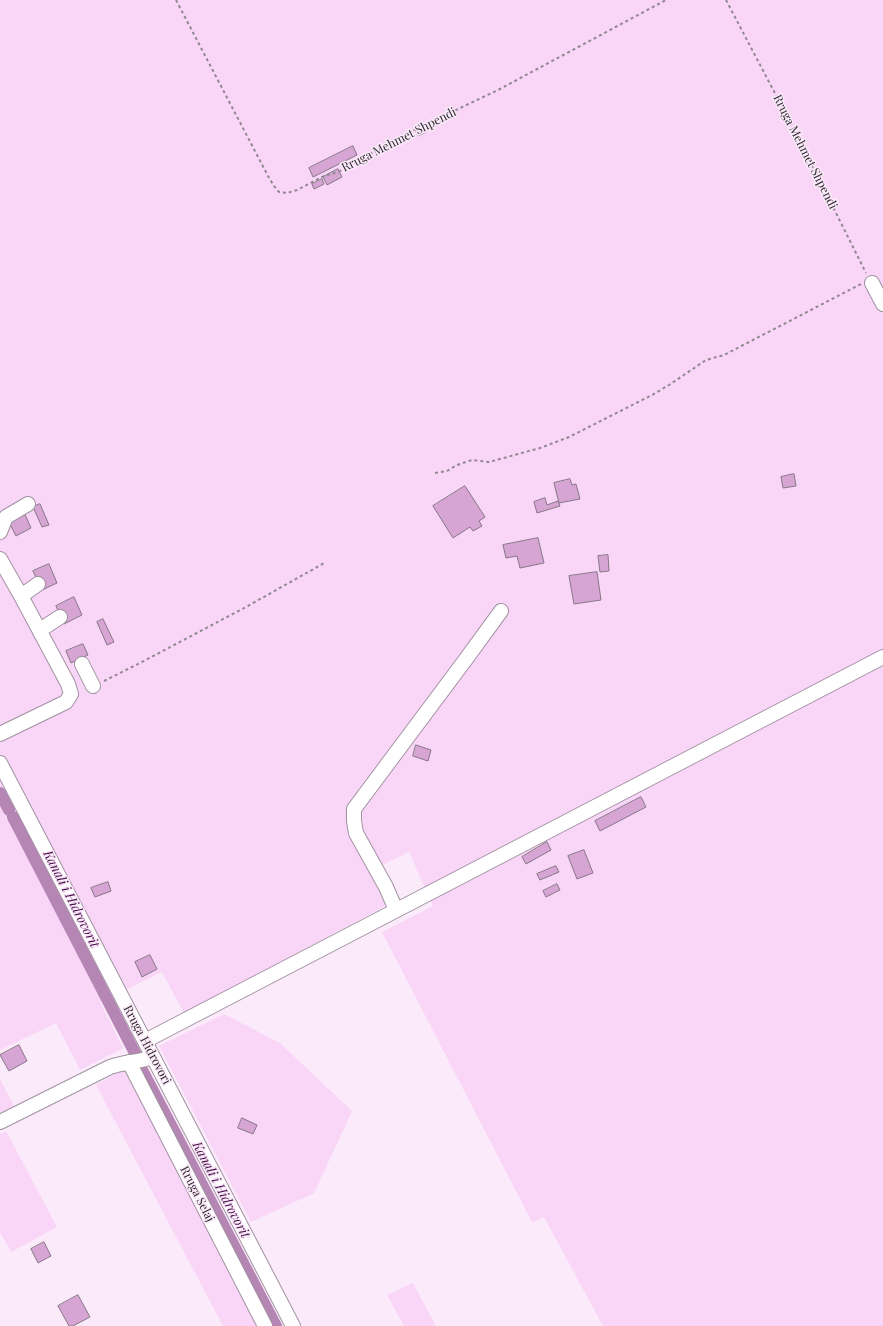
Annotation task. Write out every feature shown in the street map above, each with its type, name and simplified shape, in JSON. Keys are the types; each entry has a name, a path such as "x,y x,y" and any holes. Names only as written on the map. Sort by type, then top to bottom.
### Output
{"street":[{"path":"872,283 883,304"},
{"path":"0,532 6,517 28,504"},
{"path":"0,559 22,596 68,684 71,694 66,702 0,734"},
{"path":"22,596 38,584"},
{"path":"396,910 386,887 356,833 354,809 501,611"},
{"path":"40,632 43,628 60,617"},
{"path":"145,1041 883,657"},
{"path":"82,664 93,686"},
{"name":"Rruga Hidrovori","path":"0,764 293,1326"},
{"path":"0,1122 110,1067 128,1062 142,1061 153,1057"},
{"name":"Rruga Selaj","path":"128,1062 265,1326"}],"path":[{"name":"Rruga Mehmet Shpendi","path":"176,0 271,181 280,192 288,193 322,177 353,166 366,156 416,129 498,90 666,0"},
{"name":"Rruga Mehmet Shpendi","path":"726,0 872,283"},
{"path":"436,474 447,472 457,465 472,460 489,462 540,448 569,437 652,395 706,360 729,352 848,290 862,284 872,283"},
{"path":"93,686 234,613 326,562"}],"shaded area":[{"path":"0,0 883,0 883,1326 603,1326 544,1217 532,1222 382,932 433,906 409,852 370,871 387,905 184,1013 162,972 100,1002 123,1048 80,1070 56,1023 0,1050"},
{"path":"224,1014 280,1043 352,1111 314,1193 251,1222 159,1046"},
{"path":"125,1068 261,1326 223,1326 96,1085"},
{"path":"0,1079 14,1106 0,1113"},
{"path":"6,1131 57,1227 11,1252 0,1232 0,1134"},
{"path":"413,1283 436,1326 404,1326 387,1295"}],"building":[{"path":"424,125 426,132 418,136 415,129"},
{"path":"353,146 357,155 313,177 309,168"},
{"path":"338,169 342,177 327,185 323,177"},
{"path":"322,179 324,184 314,189 312,184"},
{"path":"794,474 796,486 783,488 781,477"},
{"path":"570,479 572,485 576,484 580,499 559,503 554,483"},
{"path":"465,486 485,517 479,521 482,526 473,531 470,527 453,538 433,506"},
{"path":"545,498 547,505 558,501 560,506 537,513 534,502"},
{"path":"40,504 49,525 42,527 33,507"},
{"path":"23,510 31,528 16,536 7,518"},
{"path":"538,538 544,563 520,568 517,556 506,558 503,545"},
{"path":"608,555 609,571 600,572 598,556"},
{"path":"49,564 57,583 42,590 33,571"},
{"path":"597,572 601,600 574,604 569,576"},
{"path":"74,597 82,615 64,624 56,606"},
{"path":"103,619 114,642 107,645 97,622"},
{"path":"83,644 88,655 71,663 66,651"},
{"path":"416,745 431,750 428,761 413,756"},
{"path":"641,797 646,807 600,831 595,821"},
{"path":"547,842 551,850 526,864 522,857"},
{"path":"584,850 593,873 577,879 568,856"},
{"path":"556,866 559,872 540,880 537,874"},
{"path":"108,882 111,891 95,897 91,888"},
{"path":"557,884 560,890 546,897 543,891"},
{"path":"150,955 157,969 142,977 135,962"},
{"path":"19,1045 27,1061 9,1071 0,1055"},
{"path":"242,1118 257,1125 253,1134 238,1128"},
{"path":"44,1242 51,1256 38,1263 31,1249"},
{"path":"78,1295 90,1317 73,1326 69,1326 58,1306"}],"waterway":[{"name":"Kanali i Hidrovorit","path":"0,793 9,810"},
{"name":"Kanali i Hidrovorit","path":"13,817 137,1057"},
{"name":"Kanali i Hidrovorit","path":"141,1068 276,1326"}]}
